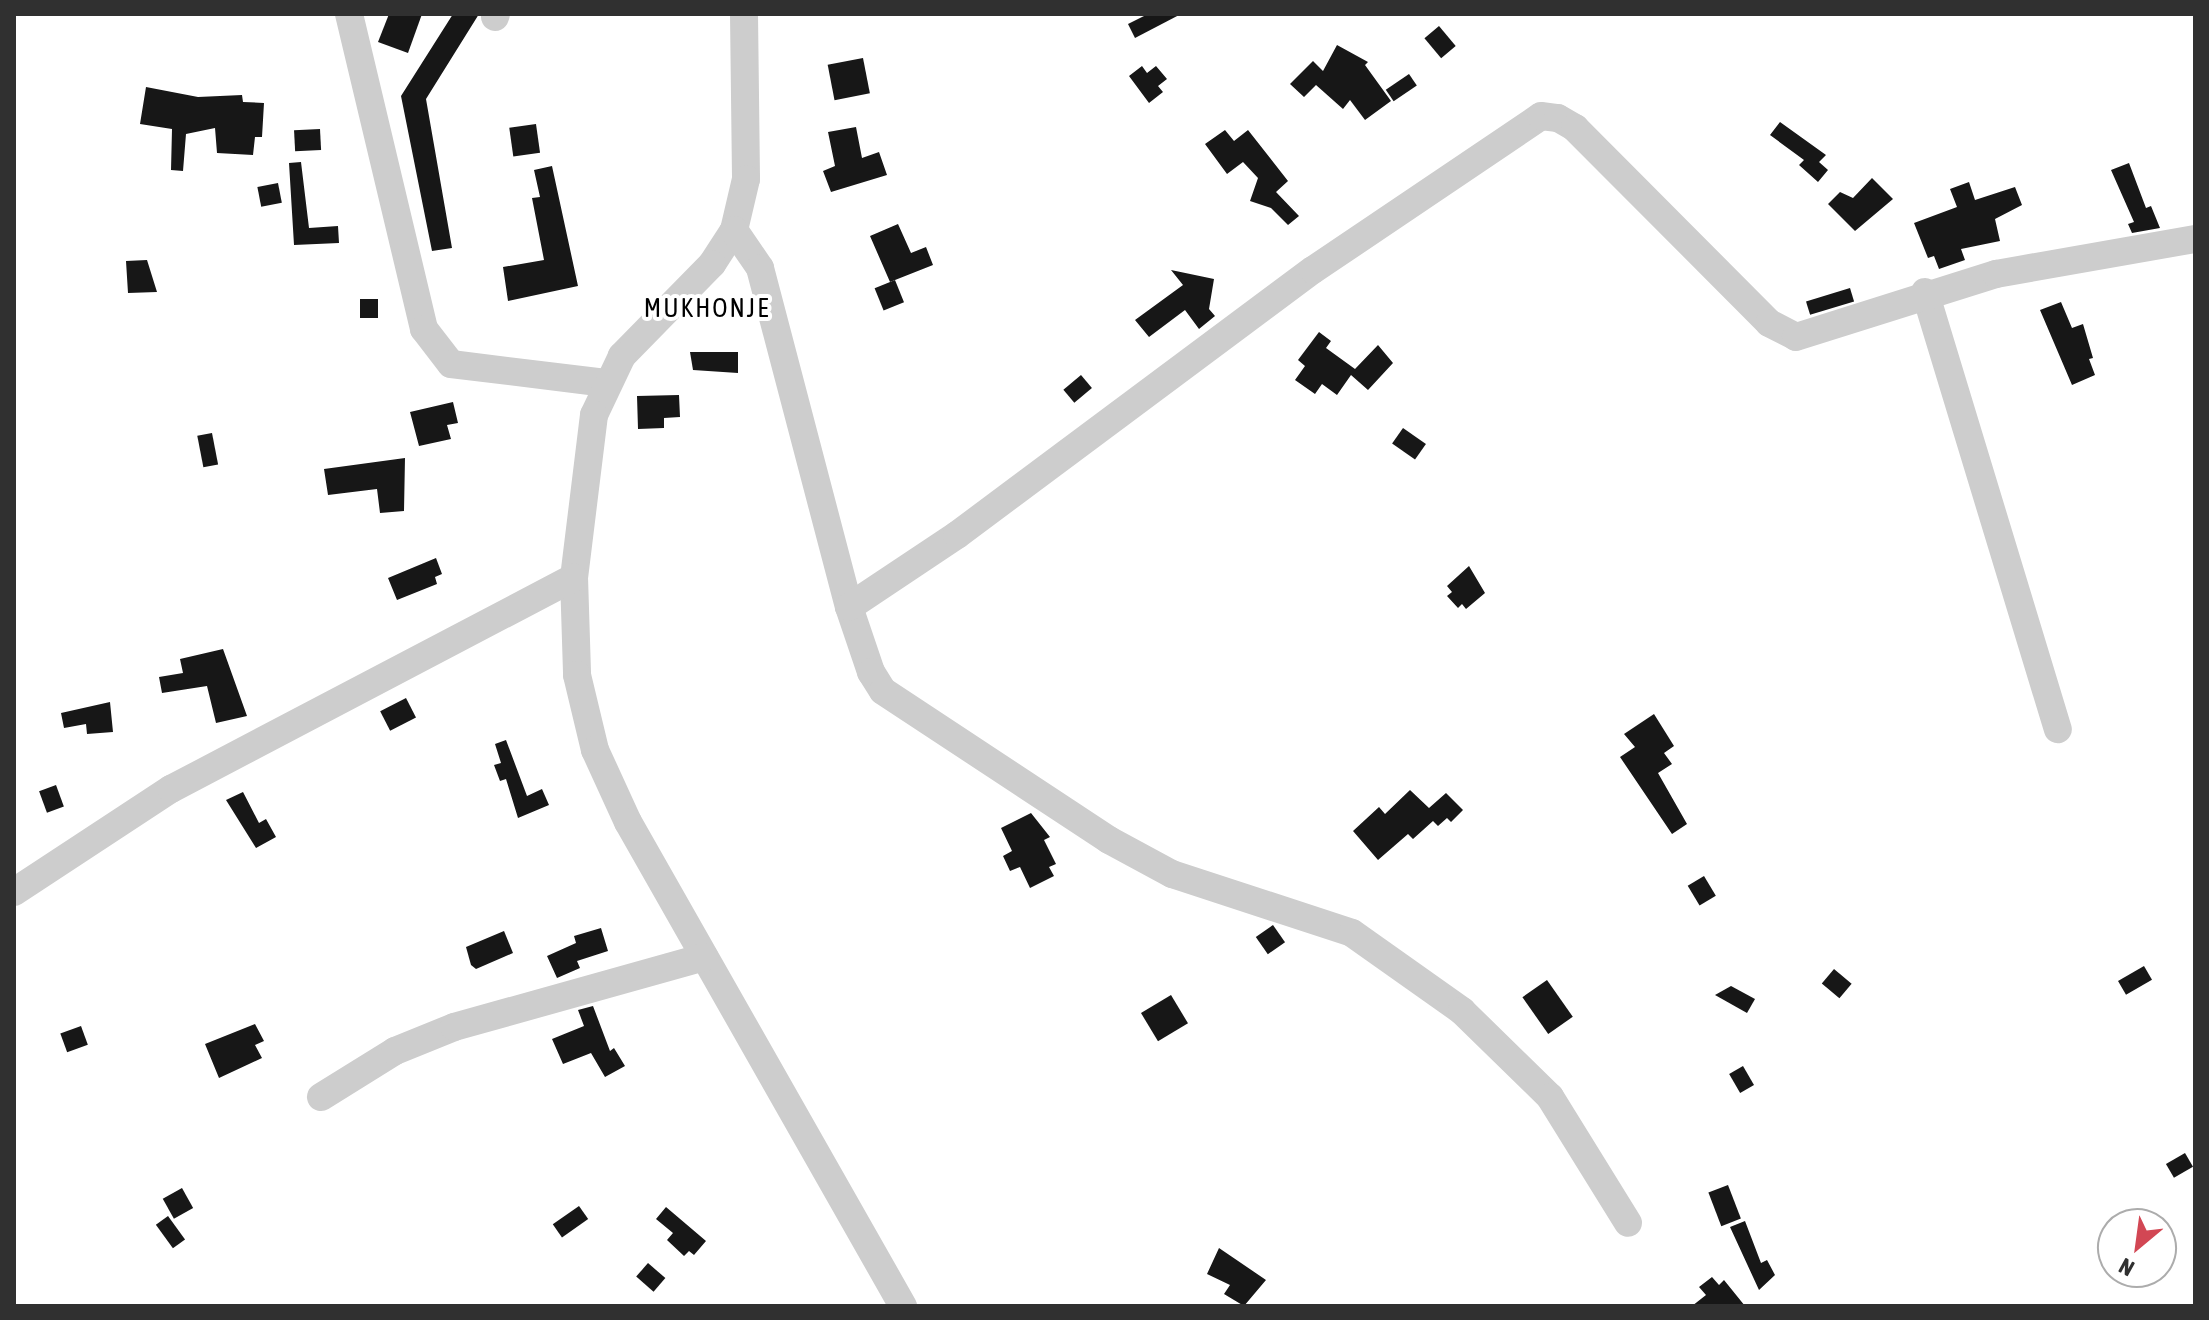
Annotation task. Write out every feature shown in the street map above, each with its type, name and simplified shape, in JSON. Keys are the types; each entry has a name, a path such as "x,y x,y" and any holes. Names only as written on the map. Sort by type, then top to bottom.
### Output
{"street":[{"path":"349,14 424,329 431,340 451,364 606,383"},
{"path":"744,14 746,179 734,230 712,264 647,327 606,383 587,449 574,577 577,675 595,750 628,822 903,1306"},
{"path":"849,607 970,526 1313,270 1541,116 1558,118 1575,128 1782,333 1809,334 1925,292 1996,274 2195,239"},
{"path":"734,230 760,268 849,607 871,672 900,707 1160,867 1352,933 1462,1011 1550,1097 1628,1223"},
{"path":"1925,292 2058,729"},
{"path":"14,892 171,789 574,577"},
{"path":"321,1097 395,1051 454,1027 704,957"}],"building":[{"path":"389,14 422,14 408,53 378,42"},
{"path":"453,14 479,14 426,99 452,248 432,251 401,96"},
{"path":"1148,14 1181,14 1135,38 1128,24"},
{"path":"1439,26 1456,46 1441,58 1424,38"},
{"path":"1337,45 1368,62 1365,65 1391,101 1365,120 1350,100 1343,109 1316,85 1304,97 1290,84 1313,61 1323,71"},
{"path":"863,58 870,93 835,100 828,65"},
{"path":"1142,66 1147,73 1156,66 1167,79 1158,86 1163,92 1149,103 1129,76"},
{"path":"1409,74 1417,86 1394,101 1386,90"},
{"path":"146,87 198,97 242,95 243,102 264,103 262,137 255,137 253,155 217,153 215,128 186,134 183,171 171,170 172,129 140,124"},
{"path":"1780,122 1826,155 1819,162 1828,170 1818,182 1799,165 1804,160 1770,135"},
{"path":"536,124 540,153 513,156 509,128"},
{"path":"856,127 862,158 879,152 887,175 831,192 823,171 835,166 828,132"},
{"path":"320,129 321,150 295,151 294,130"},
{"path":"1225,130 1234,141 1248,130 1288,181 1276,192 1299,216 1288,225 1271,208 1250,201 1258,178 1243,162 1227,174 1205,144"},
{"path":"301,162 309,228 338,226 339,243 294,245 289,163"},
{"path":"2129,163 2146,208 2151,206 2160,228 2132,233 2128,224 2134,222 2111,170"},
{"path":"552,166 578,286 508,301 503,267 544,260 532,198 540,197 534,170"},
{"path":"1872,178 1893,199 1855,231 1828,204 1840,192 1853,198"},
{"path":"1969,182 1975,200 2015,187 2022,205 1995,219 2000,241 1961,249 1965,260 1939,269 1934,256 1928,258 1914,223 1957,207 1950,189"},
{"path":"278,183 282,203 261,207 257,187"},
{"path":"898,224 911,253 926,247 933,265 890,282 870,236"},
{"path":"147,260 157,292 128,293 126,261"},
{"path":"1171,270 1214,279 1209,309 1215,316 1199,329 1185,310 1149,337 1135,320 1183,285"},
{"path":"895,280 904,302 884,310 875,288"},
{"path":"1850,288 1854,301 1810,315 1806,301"},
{"path":"360,299 378,299 378,318 360,318"},
{"path":"2061,302 2072,328 2083,324 2093,358 2089,359 2095,375 2072,385 2040,310"},
{"path":"1319,332 1331,341 1326,348 1355,369 1378,345 1393,363 1368,390 1351,375 1337,395 1322,384 1315,394 1295,380 1305,366 1298,360"},
{"path":"690,352 738,352 738,373 693,370"},
{"path":"1081,375 1092,388 1074,403 1063,390"},
{"path":"679,395 680,417 664,418 664,428 638,429 637,396"},
{"path":"453,402 458,423 447,425 451,439 419,446 410,412"},
{"path":"1403,428 1426,444 1415,460 1392,444"},
{"path":"212,433 218,464 203,467 197,436"},
{"path":"405,458 404,511 380,513 377,489 328,495 324,469"},
{"path":"436,558 442,574 435,577 437,584 397,600 388,578"},
{"path":"1469,566 1485,593 1466,609 1462,604 1458,608 1447,596 1452,592 1447,586"},
{"path":"223,649 247,716 216,723 207,686 162,693 159,677 183,673 180,659"},
{"path":"406,698 416,718 390,731 380,711"},
{"path":"110,702 113,732 87,734 86,724 64,728 61,713"},
{"path":"1654,714 1674,746 1664,753 1672,764 1658,773 1687,824 1672,834 1620,757 1635,747 1624,734"},
{"path":"506,740 527,796 542,789 549,805 518,818 506,779 500,781 494,765 501,763 495,744"},
{"path":"56,785 64,807 47,813 39,791"},
{"path":"1410,790 1429,808 1446,793 1463,810 1451,822 1447,818 1438,826 1433,821 1413,839 1408,834 1378,860 1353,831 1379,807 1385,814"},
{"path":"243,792 259,823 266,819 276,837 256,848 226,800"},
{"path":"1031,813 1050,837 1044,840 1056,864 1049,867 1054,876 1030,888 1020,867 1010,871 1003,856 1012,851 1001,828"},
{"path":"1704,876 1716,896 1700,906 1688,886"},
{"path":"1273,925 1285,942 1268,954 1256,937"},
{"path":"601,928 608,951 577,961 580,968 557,978 547,956 576,943 574,936"},
{"path":"504,931 513,953 476,969 471,965 466,947"},
{"path":"2144,966 2152,980 2126,995 2118,981"},
{"path":"1834,969 1852,984 1839,998 1822,984"},
{"path":"1547,980 1573,1017 1548,1034 1522,997"},
{"path":"1731,986 1755,999 1747,1013 1715,995"},
{"path":"1171,995 1188,1023 1158,1041 1141,1013"},
{"path":"593,1006 610,1051 614,1048 625,1066 605,1077 591,1053 563,1064 552,1039 584,1026 578,1010"},
{"path":"255,1024 264,1041 255,1045 262,1058 219,1078 205,1044"},
{"path":"81,1026 88,1045 67,1052 60,1034"},
{"path":"1743,1066 1754,1085 1740,1093 1729,1074"},
{"path":"2185,1153 2193,1167 2174,1178 2166,1164"},
{"path":"1728,1185 1741,1219 1721,1226 1708,1193"},
{"path":"182,1188 193,1208 174,1219 163,1199"},
{"path":"579,1206 588,1219 562,1237 553,1224"},
{"path":"666,1207 706,1241 694,1255 689,1251 684,1256 667,1240 673,1233 656,1219"},
{"path":"168,1216 185,1239 173,1248 156,1225"},
{"path":"1745,1221 1761,1263 1767,1260 1775,1275 1759,1290 1730,1227"},
{"path":"1219,1248 1266,1280 1244,1306 1224,1294 1230,1285 1207,1274"},
{"path":"648,1263 665,1278 654,1292 636,1277"},
{"path":"1712,1277 1719,1285 1724,1280 1745,1306 1692,1306 1706,1295 1699,1287"}],"district":[{"name":"MUKHONJE","path":"707,309"}]}
